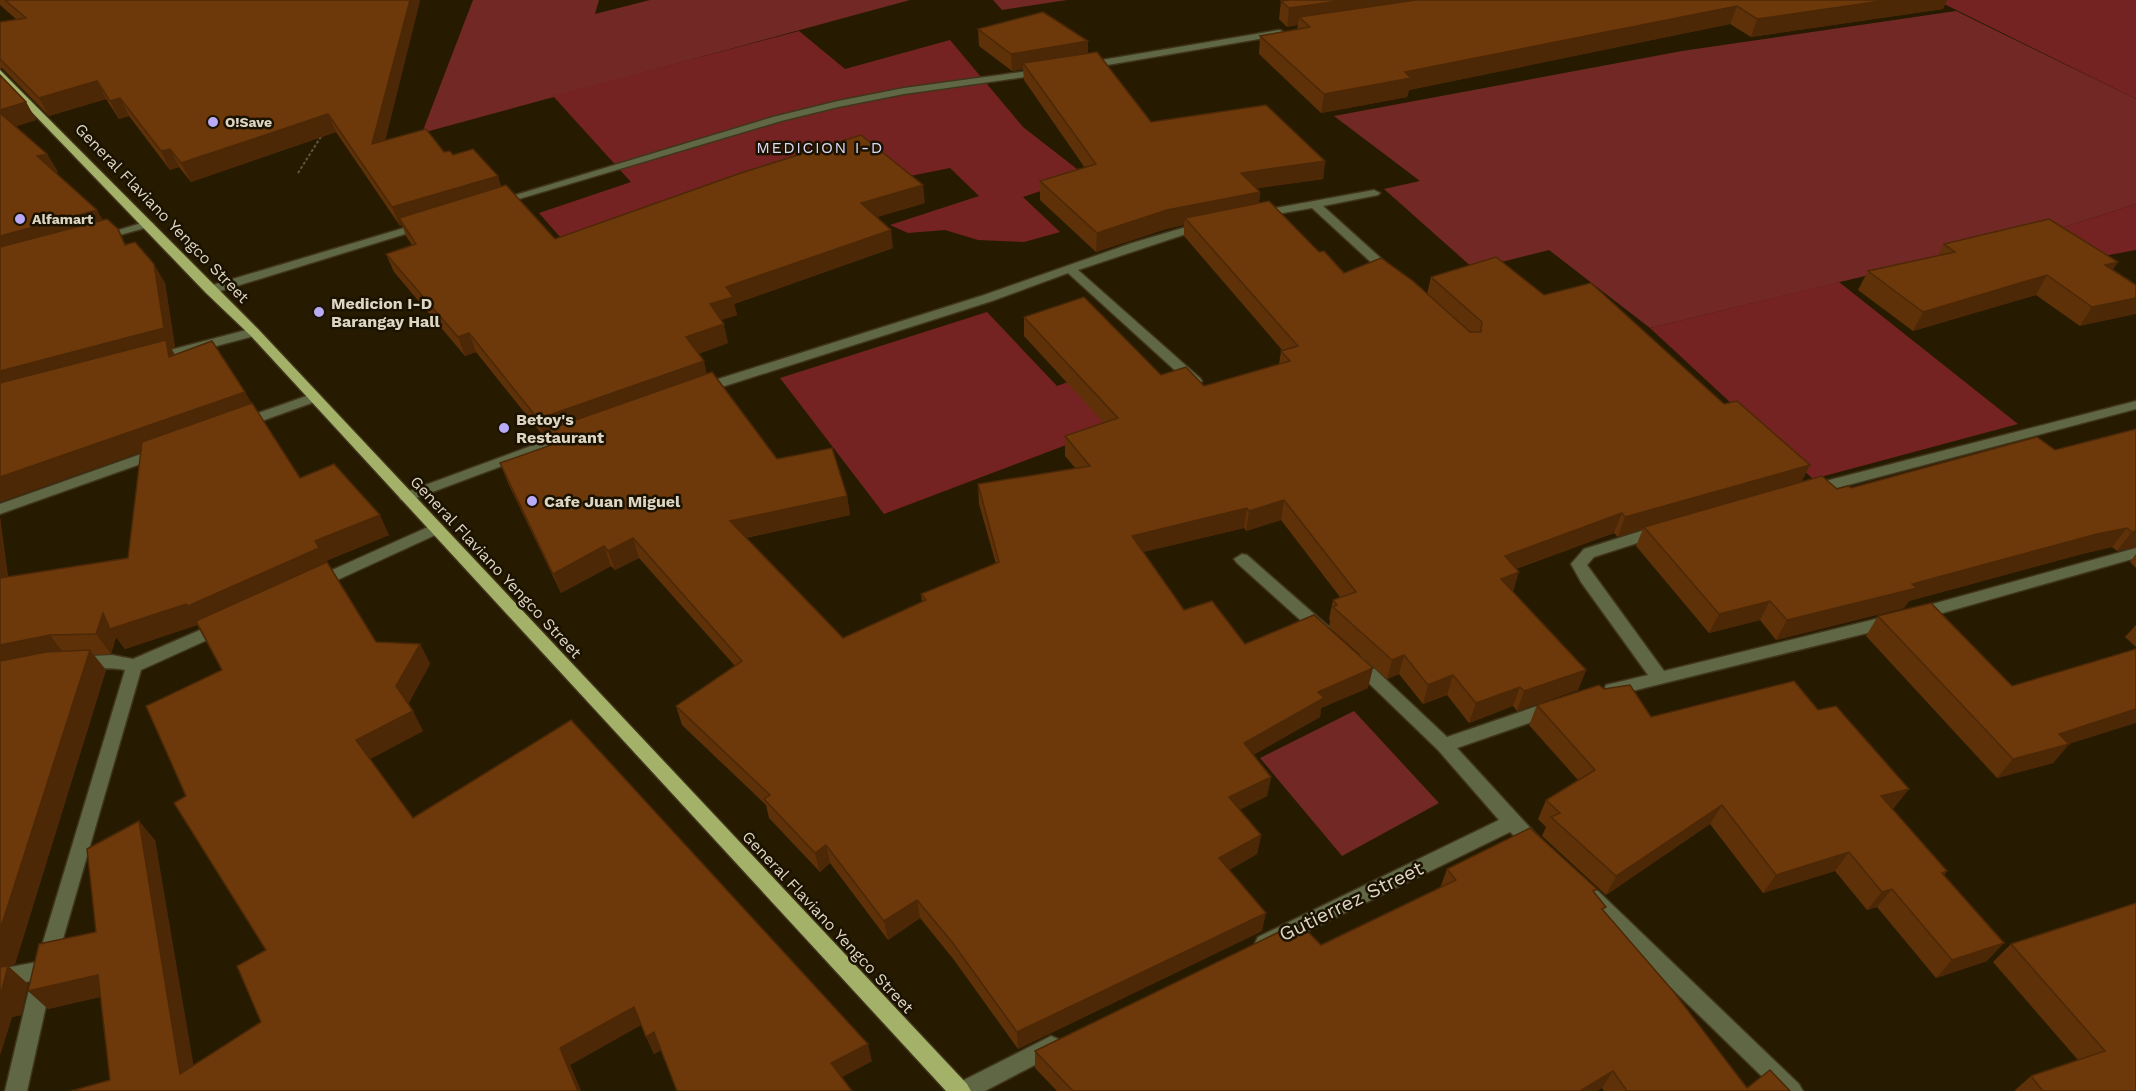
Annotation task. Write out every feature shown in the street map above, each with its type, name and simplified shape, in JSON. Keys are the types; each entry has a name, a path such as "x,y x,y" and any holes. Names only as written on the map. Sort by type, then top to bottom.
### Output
{"main road":[{"name":"General Flaviano Yengco Street","path":"0,73 210,290 254,332 962,1091"}],"street":[{"path":"1075,68 1296,31"},
{"path":"484,206 777,119 838,104 904,91 1051,71"},
{"path":"1249,216 1374,193"},
{"path":"1315,204 1401,282"},
{"path":"210,290 439,220"},
{"path":"691,392 1071,270 1171,233 1216,222"},
{"path":"91,240 148,225"},
{"path":"1071,270 1199,385"},
{"path":"139,363 254,332"},
{"path":"225,429 315,397"},
{"path":"1801,492 2136,405"},
{"path":"406,497 581,432"},
{"path":"0,509 169,449"},
{"path":"307,587 437,528"},
{"path":"1659,677 1586,578 1579,564 1589,553 1667,528"},
{"path":"1601,693 2047,580 2136,553"},
{"path":"1242,559 1444,745 1512,822 1554,861"},
{"path":"63,663 112,661 134,666 232,622"},
{"path":"16,1091 44,970 134,666"},
{"path":"1444,745 1567,703"},
{"name":"Gutierrez Street","path":"1250,950 1512,822"},
{"path":"1579,885 1663,963 1792,1091"},
{"path":"0,978 44,970"},
{"path":"962,1091 1067,1038"}],"path":[{"path":"298,173 325,128"}],"shaded area":[{"path":"473,0 599,0 595,14 650,0 910,0 422,133"},
{"path":"993,0 1067,0 1002,10"},
{"path":"1936,0 2136,0 2136,99"},
{"path":"1956,11 2136,99 2136,204 2055,230 1650,328 1549,250 1474,269 1384,189 1420,181 1334,116 1682,51"},
{"path":"799,31 845,69 950,40 1023,127 1086,176 1023,197 1060,232 1024,242 978,240 945,230 908,233 890,225 979,196 950,168 567,245 539,213 631,182 553,96"},
{"path":"2136,204 2136,250 2098,257 2055,230"},
{"path":"1839,282 2018,424 1813,479 1650,328"},
{"path":"987,312 1057,386 1084,376 1127,422 884,514 780,378"},
{"path":"1354,711 1439,803 1342,856 1260,758"}],"building":[{"path":"5,0 410,0 372,144 426,129 444,152 450,151 453,155 473,149 498,176 392,207 328,114 181,163 170,149 161,151 120,98 110,101 97,81 39,98 0,59 0,22 26,18"},
{"path":"1346,0 1289,8 1281,1"},
{"path":"1416,0 1888,0 1757,19 1737,6 1405,72 1411,78 1324,94 1260,36 1310,27 1299,17"},
{"path":"1043,12 1088,41 1011,54 978,29"},
{"path":"1097,52 1151,122 1266,105 1325,161 1241,173 1260,192 1167,210 1097,233 1040,181 1096,164 1023,63"},
{"path":"0,75 26,102 0,110"},
{"path":"0,113 47,154 37,156 97,210 0,236"},
{"path":"861,135 923,185 861,203 891,230 726,287 733,297 710,304 724,324 686,337 704,361 538,419 469,333 458,337 386,254 416,244 399,218 506,185 555,239 741,173"},
{"path":"1269,201 1319,252 1324,251 1344,273 1381,258 1413,281 1470,332 1481,332 1482,322 1431,277 1496,257 1544,295 1591,283 1724,404 1737,401 1810,465 1625,517 1622,513 1505,556 1519,572 1501,579 1586,670 1524,691 1520,687 1476,703 1453,675 1428,685 1404,655 1392,660 1333,607 1337,605 1333,600 1356,592 1284,500 1249,511 1247,508 1132,536 1184,610 1212,601 1245,644 1314,615 1373,668 1318,692 1324,698 1244,743 1271,777 1229,797 1261,835 1219,858 1266,913 1017,1032 952,942 917,900 884,921 826,845 815,853 764,799 770,795 676,706 742,661 633,538 608,551 604,546 553,574 500,463 557,443 547,430 712,372 777,459 832,448 847,496 730,521 843,638 926,600 921,594 999,562 978,484 1090,466 1065,436 1118,418 1024,317 1084,297 1161,375 1186,367 1204,386 1290,361 1281,351 1298,346 1185,218"},
{"path":"107,219 118,229 125,245 135,242 154,264 164,328 0,371 0,247"},
{"path":"2049,219 2118,262 2105,265 2136,285 2136,298 2092,307 2047,275 1923,312 1868,271 1955,252 1944,244"},
{"path":"166,340 169,357 212,341 245,392 0,477 0,383"},
{"path":"252,403 300,478 334,464 380,515 315,541 319,548 188,606 186,604 110,629 103,613 96,634 50,635 0,645 0,578 128,558 142,442"},
{"path":"2136,429 2136,531 2132,532 2127,528 2097,534 1912,584 1917,588 1787,620 1770,601 1719,614 1644,527 1822,476 1837,489 1848,486 1851,488 2037,437 2055,450"},
{"path":"327,562 376,642 420,644 396,686 413,711 356,740 413,818 571,720 868,1044 831,1063 852,1091 677,1091 654,1032 646,1037 634,1007 560,1048 578,1091 71,1091 110,1080 98,975 28,991 39,944 96,932 87,849 139,821 180,1074 261,1022 237,966 266,950 174,803 186,796 146,706 222,670 196,621"},
{"path":"1931,603 2012,686 2136,649 2136,709 2059,734 2069,744 2013,759 1878,616"},
{"path":"90,650 0,930 0,661 46,652"},
{"path":"1794,681 1818,710 1836,706 1909,789 1881,796 1947,871 1942,873 2004,943 1952,960 1892,889 1882,892 1849,852 1776,875 1722,805 1616,876 1551,817 1560,813 1546,800 1595,770 1537,705 1599,685 1604,689 1630,685 1651,717"},
{"path":"1530,828 1597,889 1593,891 1606,907 1602,909 1673,991 1747,1088 1770,1070 1790,1091 1627,1091 1613,1071 1580,1091 1073,1091 1035,1051 1281,931 1285,936 1303,927 1321,945 1456,880 1447,869"},
{"path":"2136,903 2136,1091 2043,1091 2031,1076 2105,1051 2011,944"},
{"path":"8,966 0,997 0,967"}],"place":[{"name":"O!Save","path":"213,122"},
{"name":"Alfamart","path":"20,219"},
{"name":"Medicion I-D Barangay Hall","path":"319,312"},
{"name":"Betoy's Restaurant","path":"504,428"},
{"name":"Cafe Juan Miguel","path":"532,501"}],"district":[{"name":"MEDICION I-D","path":"820,147"}]}
